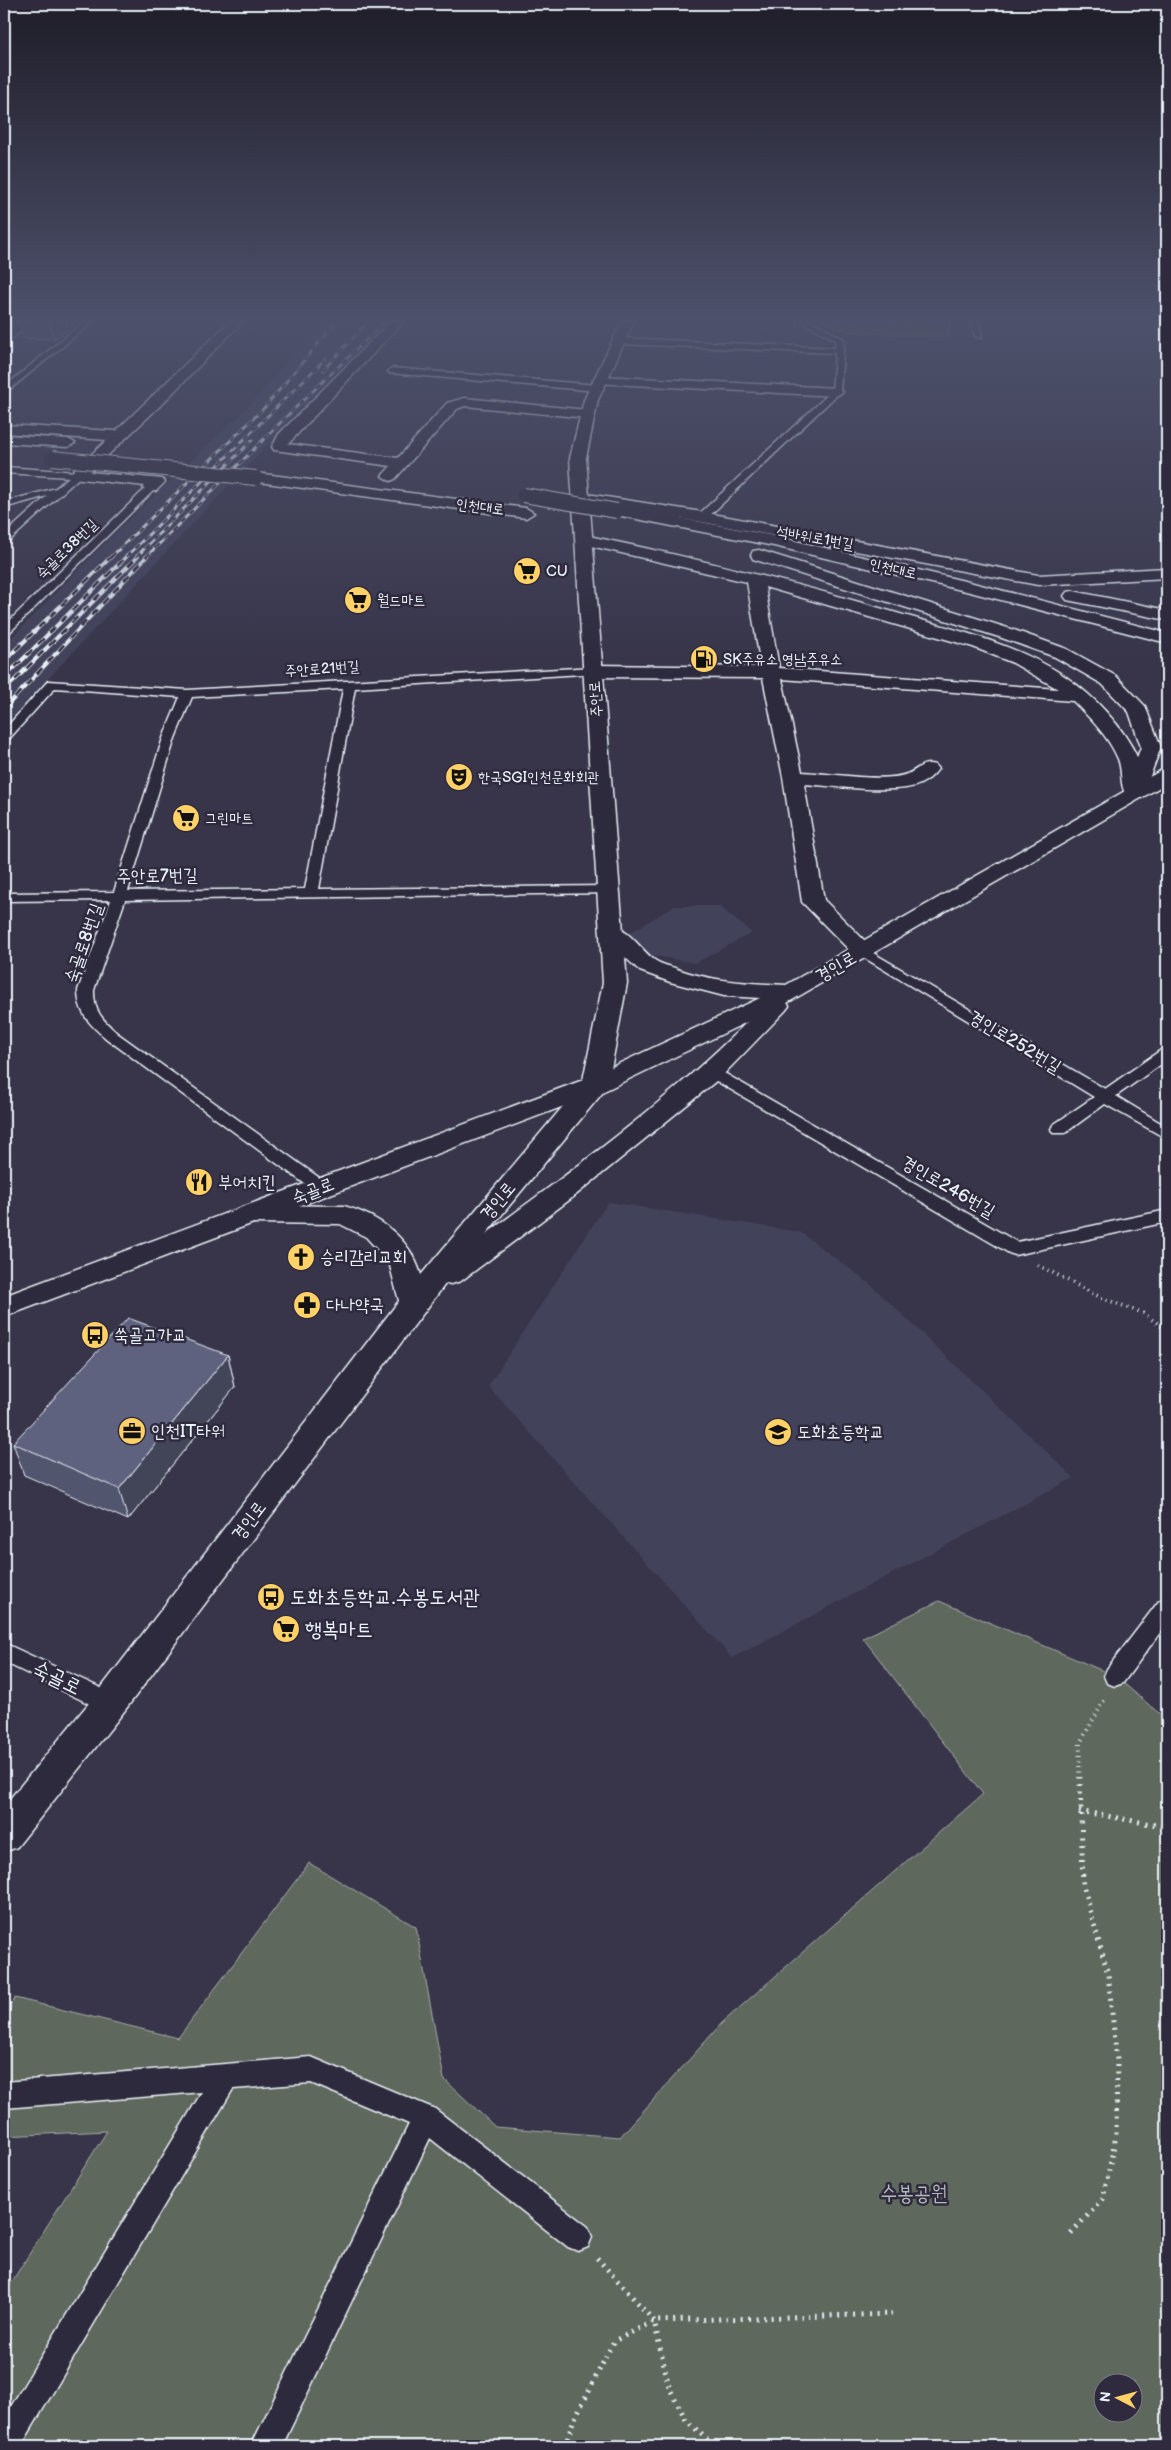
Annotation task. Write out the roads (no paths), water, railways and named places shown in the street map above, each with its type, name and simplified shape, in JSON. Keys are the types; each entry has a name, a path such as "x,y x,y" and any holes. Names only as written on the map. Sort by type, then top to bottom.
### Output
{"main road":[{"path":"62,435 123,442"},
{"path":"76,475 123,442 129,435"},
{"path":"286,435 279,447 401,463"},
{"path":"390,476 426,435"},
{"name":"주안로","path":"583,435 578,458 615,983 595,1085"},
{"path":"4,439 68,443 123,442"},
{"name":"인천대로","path":"4,455 160,467 544,516"},
{"path":"278,462 407,478"},
{"path":"76,475 157,482 151,488"},
{"name":"인천대로","path":"506,492 774,541 973,588 1167,638"},
{"name":"석바위로1번길","path":"581,498 702,517 1038,580 1167,573"},
{"path":"563,519 600,526"},
{"path":"584,540 664,556 855,605 984,646 1021,661 1058,680 1093,711 1128,759 1134,792"},
{"path":"774,541 894,561 1167,615"},
{"name":"인천대로","path":"740,552 952,599 1149,651"},
{"path":"759,555 1017,637 1061,653 1109,680 1138,710 1151,747 1134,792"},
{"path":"755,579 771,673 793,777 814,902 863,951"},
{"path":"594,671 771,673 1077,696"},
{"path":"793,777 882,783 913,780 928,769"},
{"name":"경인로","path":"4,1834 110,1703 414,1302 595,1085 791,992 1134,792 1167,775"},
{"path":"612,932 648,966 678,977 724,989 791,992"},
{"path":"252,1214 344,1215 376,1230 402,1258 414,1302 562,1192 712,1071 791,992"},
{"name":"숙골로","path":"4,1307 595,1085"}],"lane":[{"path":"702,517 790,435"},
{"path":"4,470 76,475"},
{"path":"4,540 76,475"},
{"name":"숙골로38번길","path":"4,632 151,488"},
{"path":"4,505 60,490"},
{"name":"주안로21번길","path":"4,738 52,684 187,694 594,671"},
{"path":"311,893 350,684"},
{"name":"숙골로8번길","path":"187,694 169,738 120,895 86,990 85,1003 92,1018 112,1036 322,1188"},
{"name":"주안로7번길","path":"4,897 609,890"},
{"name":"경인로252번길","path":"863,951 1167,1134"},
{"path":"1059,1129 1167,1053"},
{"name":"경인로246번길","path":"712,1071 1015,1249 1167,1216"},
{"path":"1115,1676 1167,1607"},
{"name":"숙골로","path":"4,1652 110,1703"},
{"path":"4,2094 311,2070 426,2118 578,2237"},
{"path":"4,2446 226,2077"},
{"path":"266,2446 426,2118"}],"railway":[{"path":"111,557 236,435"},
{"path":"126,557 248,435"},
{"path":"147,556 268,435"},
{"path":"136,557 252,440"},
{"path":"4,661 112,556"},
{"path":"4,678 127,556"},
{"path":"4,691 138,556"},
{"path":"4,709 147,556"}],"place":[{"name":"CU","path":"527,571"},
{"name":"월드마트","path":"358,600"},
{"name":"SK주유소 영남주유소","path":"704,659"},
{"name":"한국SGI인천문화회관","path":"459,777"},
{"name":"그린마트","path":"186,818"},
{"name":"부어치킨","path":"199,1182"},
{"name":"승리감리교회","path":"301,1257"},
{"name":"다나약국","path":"307,1305"},
{"name":"쑥골고가교","path":"95,1335"},
{"name":"인천IT타워","path":"132,1431"},
{"name":"도화초등학교","path":"778,1432"},
{"name":"도화초등학교.수봉도서관","path":"271,1597"},
{"name":"행복마트","path":"286,1629"}],"park label":[{"name":"수봉공원","path":"914,2193"}]}
